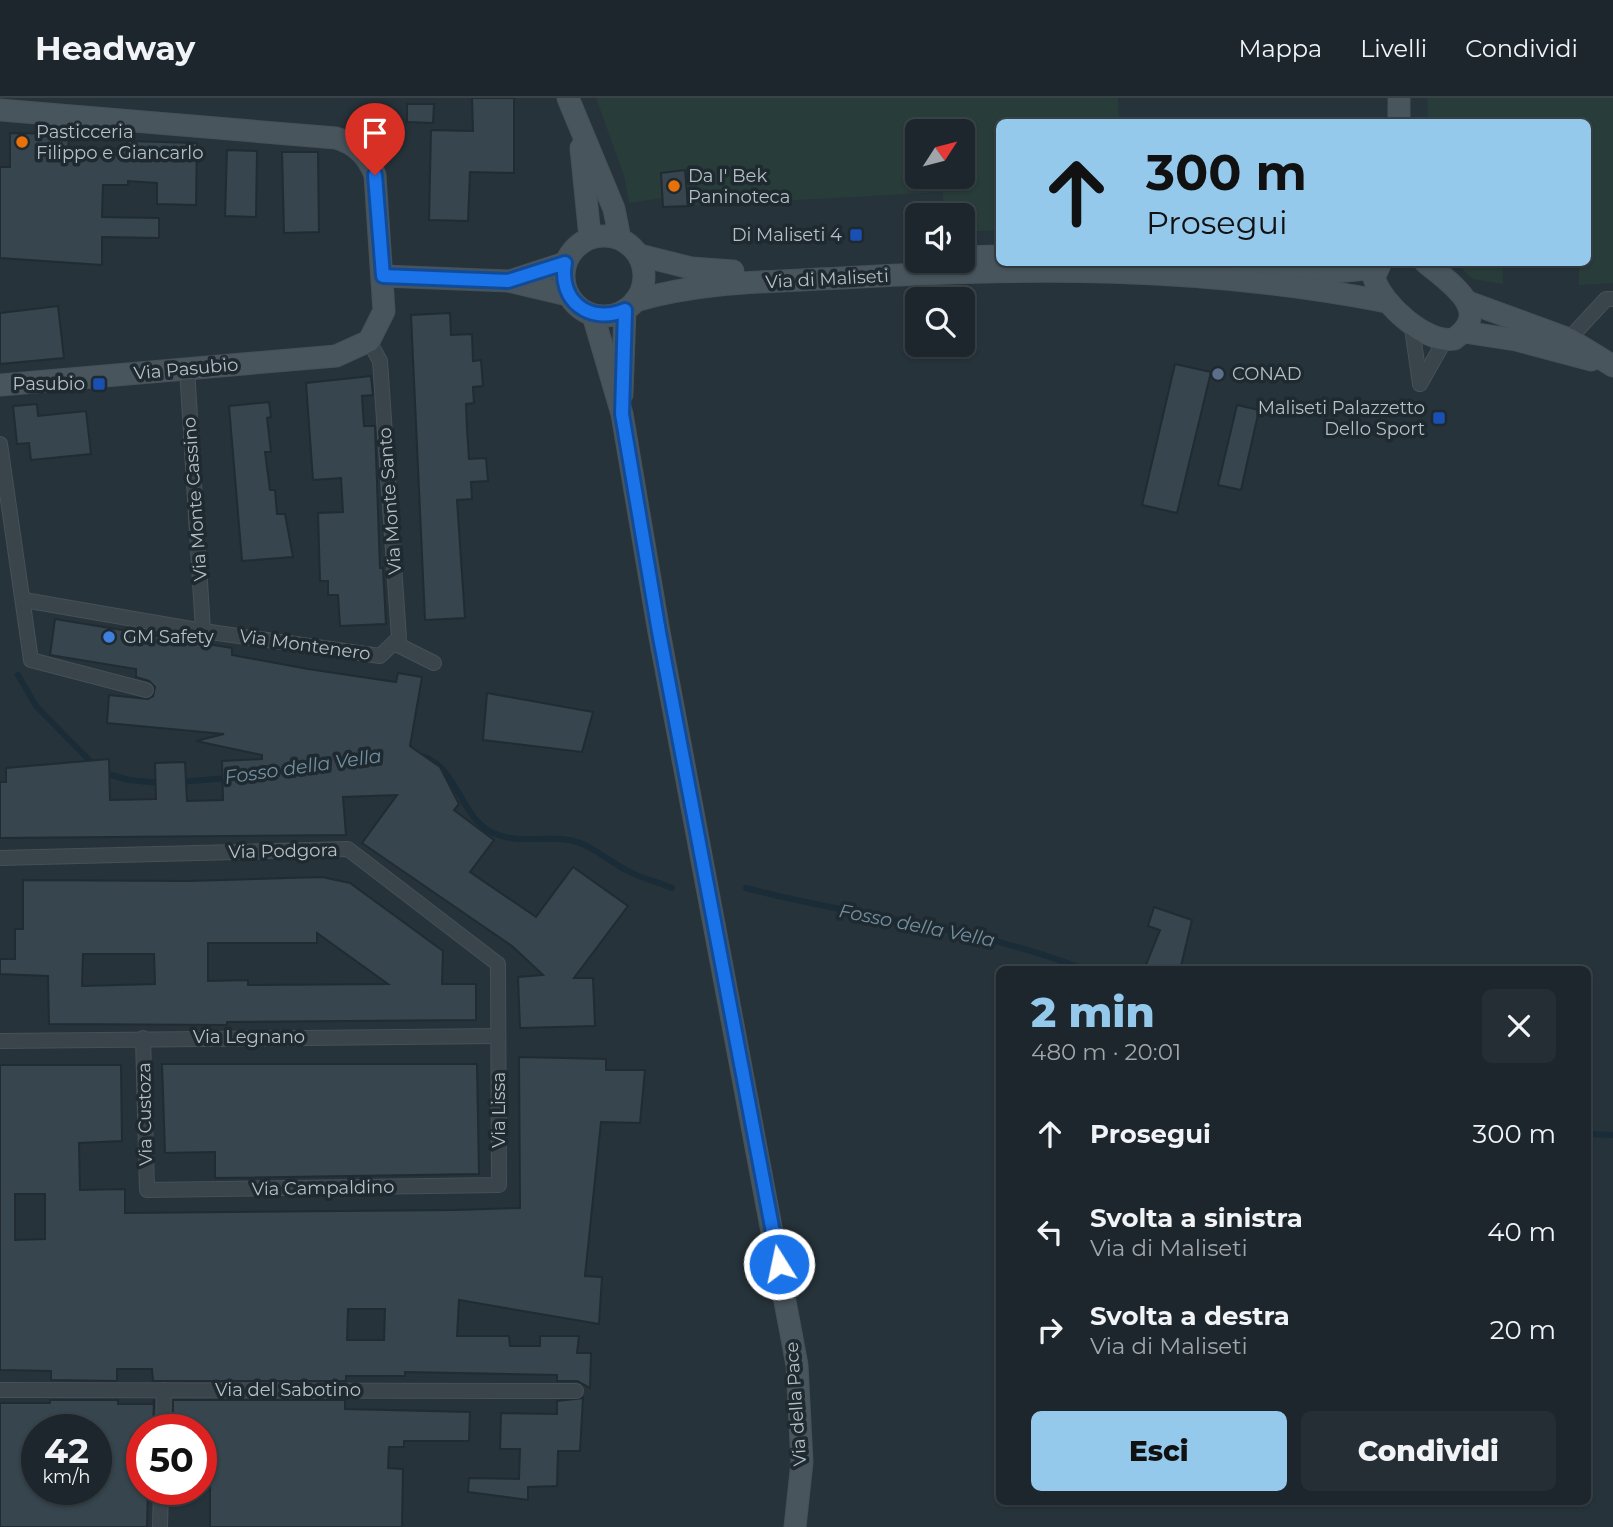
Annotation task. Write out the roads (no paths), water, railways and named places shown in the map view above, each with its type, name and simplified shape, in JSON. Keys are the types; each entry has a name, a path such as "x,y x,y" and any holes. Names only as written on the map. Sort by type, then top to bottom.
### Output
{"street":[{"path":"568,98 614,209 620,239"},
{"path":"1399,98 1399,119"},
{"path":"0,110 336,138 351,143 371,164 375,175 384,311 369,341"},
{"path":"578,121 590,237"},
{"path":"622,414 630,305 644,278 639,255 620,239 610,236 590,237 570,252 563,274 568,295 574,304 593,314 604,316 630,305"},
{"name":"Via di Maliseti","path":"639,255 679,265 723,271 905,260"},
{"path":"975,257 996,256"},
{"path":"508,281 565,263"},
{"path":"1253,266 1313,274 1372,266"},
{"path":"1379,266 1374,278 1387,302"},
{"name":"Via di Maliseti","path":"1429,266 1468,302 1569,339 1613,366"},
{"name":"Via di Maliseti","path":"630,305 685,287 906,274 1096,270 1178,273 1320,288 1387,302 1426,335 1516,340 1613,366"},
{"path":"383,276 508,281 568,295"},
{"path":"1569,339 1606,299 1613,299"},
{"path":"1411,321 1420,384 1471,314 1468,302"},
{"path":"593,314 622,414"},
{"name":"Via Pasubio","path":"0,385 316,359 336,356 369,341"},
{"name":"Via Monte Santo","path":"369,341 380,361 399,638 394,643"},
{"name":"Via Monte Cassino","path":"187,368 203,631"},
{"name":"Via della Pace","path":"622,414 662,646 797,1365 802,1462 795,1527"},
{"path":"0,444 31,660 146,691"},
{"name":"Via Montenero","path":"23,600 203,631 380,656 394,643"},
{"path":"394,643 434,663"},
{"name":"Via Podgora","path":"0,858 348,849 498,964 498,1036"},
{"name":"Via Legnano","path":"0,1041 498,1036"},
{"name":"Via Lissa","path":"498,1036 499,1185"},
{"name":"Via Custoza","path":"143,1038 146,1190"},
{"name":"Via Campaldino","path":"146,1190 499,1185"},
{"name":"Via del Sabotino","path":"0,1390 576,1391"},
{"path":"163,1414 164,1390"},
{"path":"160,1527 161,1505"}],"waterway":[{"name":"Fosso della Vella","path":"18,675 36,706 93,764"},
{"name":"Fosso della Vella","path":"421,756 444,770 473,816 493,833 511,838 577,842 631,873 672,888"},
{"name":"Fosso della Vella","path":"104,773 129,780 161,783"},
{"name":"Fosso della Vella","path":"179,782 228,778"},
{"name":"Fosso della Vella","path":"746,888 960,933 1044,955 1074,966"},
{"name":"Fosso della Vella","path":"1591,1134 1613,1135"}],"place":[{"name":"Pasticceria Filippo e Giancarlo","path":"22,142"},
{"name":"Da I' Bek Paninoteca","path":"674,186"},
{"name":"Di Maliseti 4","path":"856,235"},
{"name":"CONAD","path":"1218,374"},
{"name":"Pasubio","path":"99,384"},
{"name":"Maliseti Palazzetto Dello Sport","path":"1439,418"},
{"name":"GM Safety","path":"109,637"}]}
